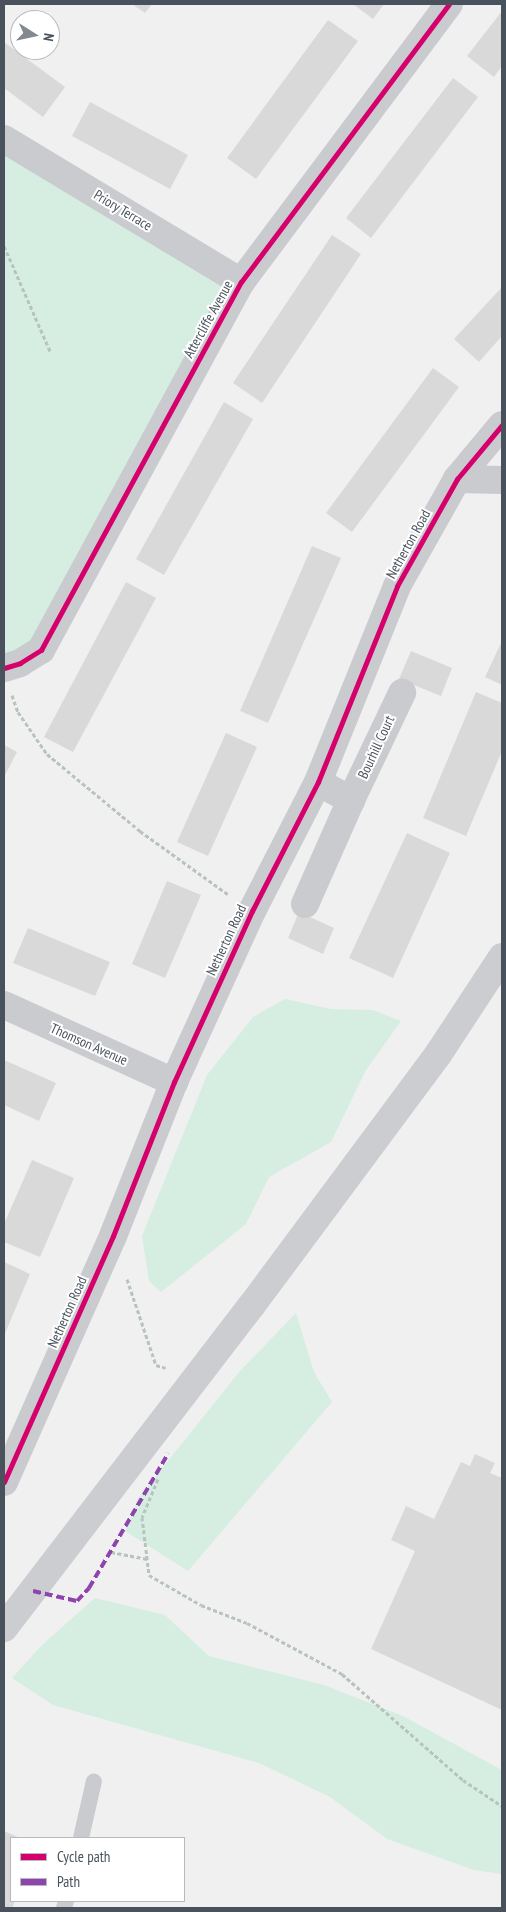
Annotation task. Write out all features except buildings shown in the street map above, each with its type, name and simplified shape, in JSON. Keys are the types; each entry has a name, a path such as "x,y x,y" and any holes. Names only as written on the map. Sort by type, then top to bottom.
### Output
{"main road":[{"path":"4,1628 83,1529 194,1378 439,1053 502,958"}],"street":[{"name":"Attercliffe Avenue","path":"11,674 41,650 241,282 449,4"},
{"name":"Priory Terrace","path":"4,139 241,282"},
{"name":"Netherton Road","path":"4,1482 112,1236 174,1082 252,911 318,782 397,586 457,479 502,425"},
{"path":"457,479 502,480"},
{"name":"Bourhill Court","path":"305,904 351,800 402,693"},
{"path":"318,782 351,800"},
{"name":"Thomson Avenue","path":"4,1005 174,1082"}],"lane":[{"path":"81,1837 94,1781"}],"path":[{"path":"4,246 50,351"},
{"path":"11,674 18,712 47,754 140,831 252,911"},
{"path":"112,1236 156,1365 194,1378"},
{"path":"161,1472 142,1517 149,1576 201,1605 247,1623 342,1674 463,1780 502,1806"},
{"path":"111,1552 147,1559"}],"green space":[{"path":"4,146 231,284 36,640 4,661"},
{"path":"285,999 331,1009 373,1010 401,1021 366,1070 331,1142 269,1177 246,1224 161,1292 149,1281 142,1236 207,1075 253,1017"},
{"path":"296,1313 314,1372 332,1402 188,1571 125,1531 139,1497 240,1371"},
{"path":"95,1598 165,1615 209,1656 324,1685 403,1716 502,1770 502,1874 474,1870 387,1839 330,1797 259,1763 53,1705 12,1678 42,1645"}],"marked path":[{"path":"33,1591 77,1601 89,1588 168,1454"}],"cycle path":[{"path":"4,668 20,663 41,650 241,282 449,4"},
{"path":"4,1482 113,1236 174,1082 252,911 318,782 397,586 457,479 502,425"}]}
